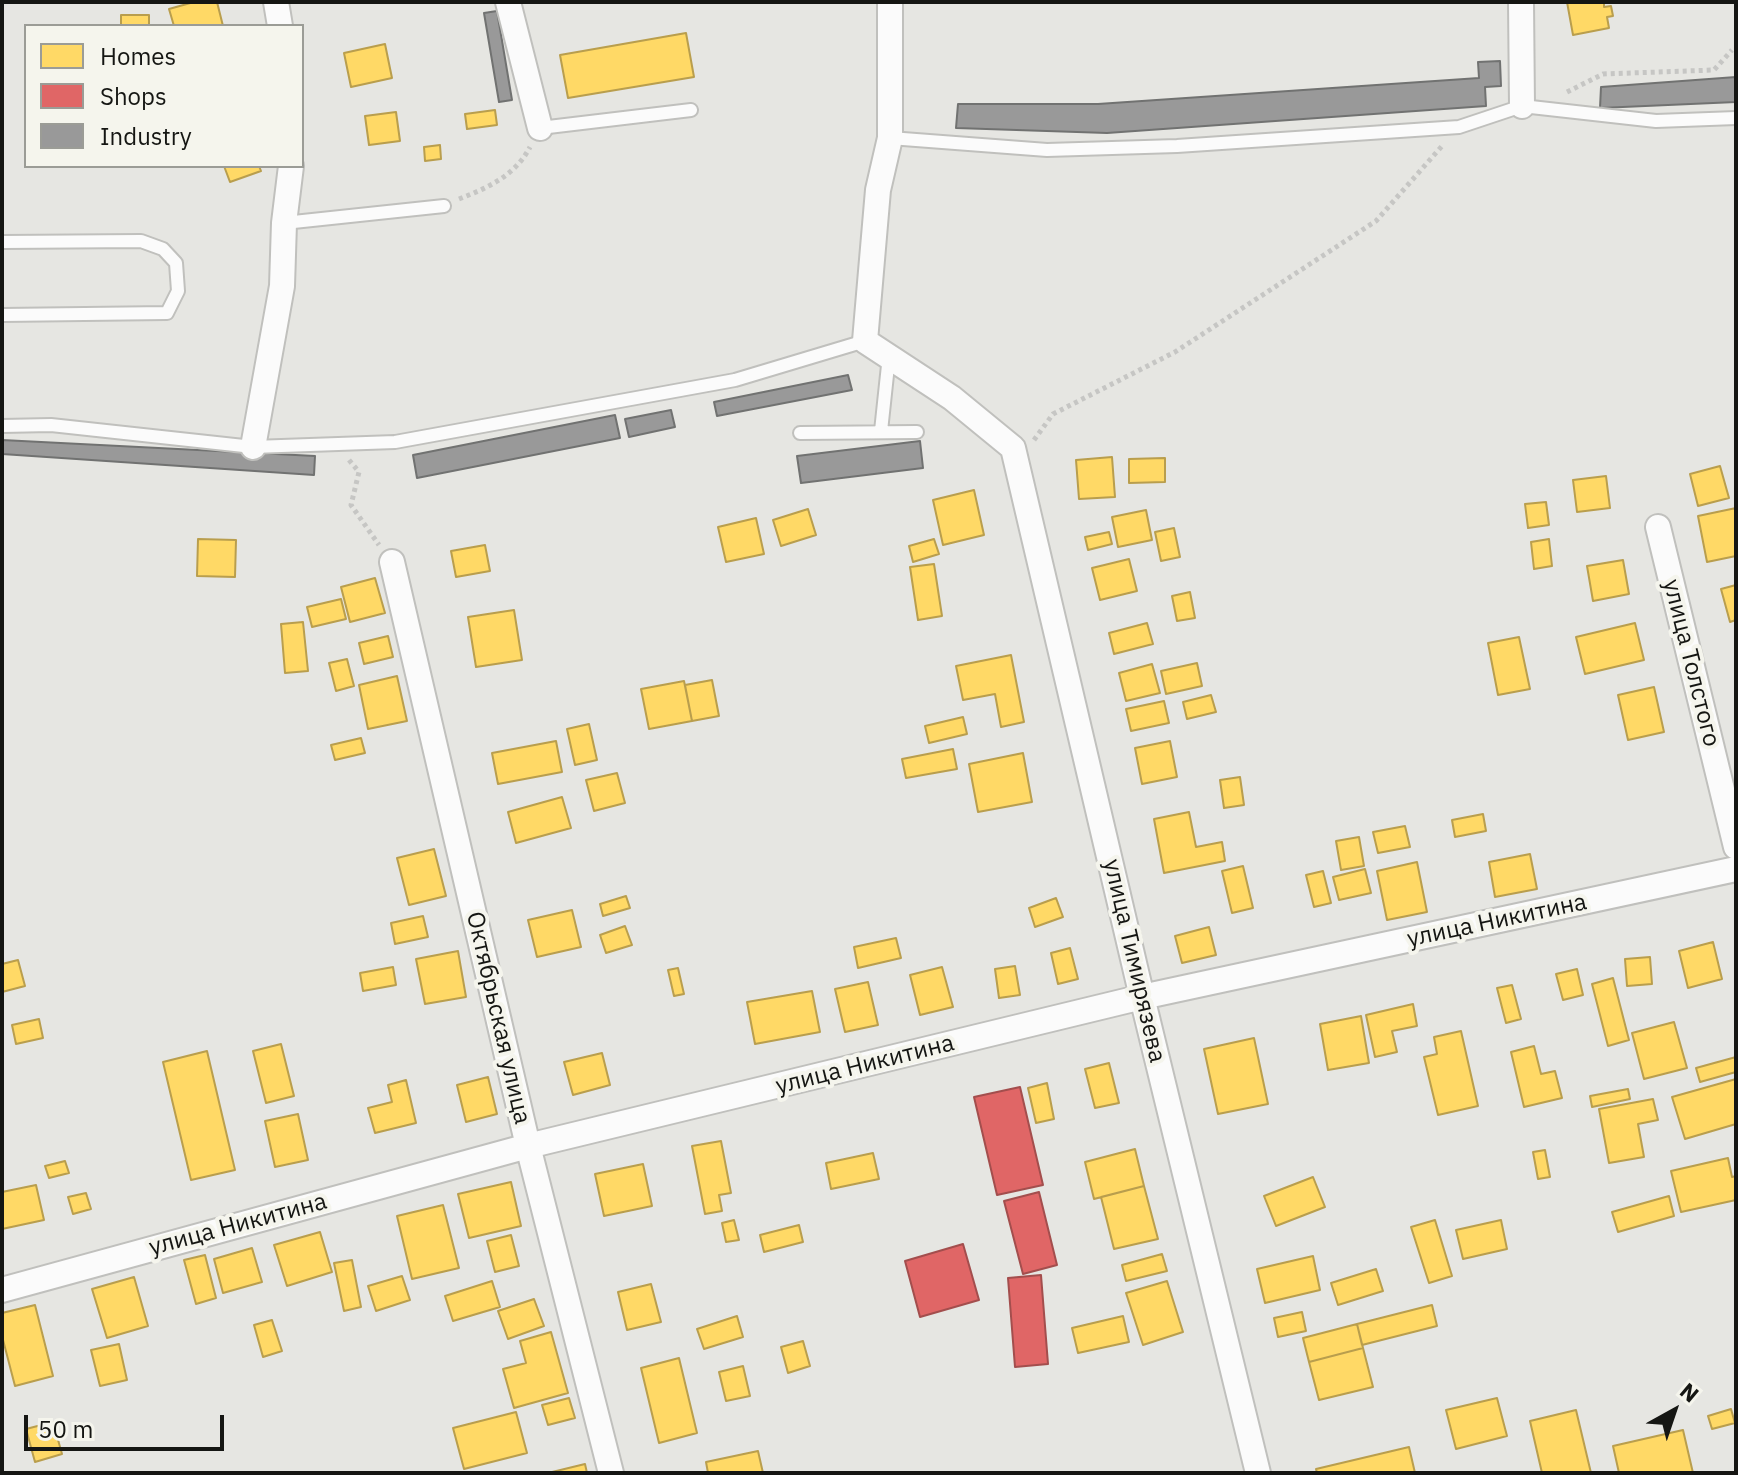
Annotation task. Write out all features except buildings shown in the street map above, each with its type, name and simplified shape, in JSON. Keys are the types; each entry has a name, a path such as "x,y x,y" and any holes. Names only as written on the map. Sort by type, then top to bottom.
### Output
{"street":[{"path":"276,2 280,24"},
{"path":"508,2 540,128"},
{"path":"890,2 890,138 878,190 865,341 952,398 1015,456"},
{"path":"1521,2 1532,107"},
{"path":"253,447 282,286 284,223 291,168"},
{"name":"улица Тимирязева","path":"1015,456 1258,1473"},
{"name":"улица Толстого","path":"1658,527 1736,847"},
{"name":"Октябрьская улица","path":"387,556 528,1146 611,1473"},
{"name":"улица Никитина","path":"2,1290 528,1146 1142,997 1736,869"}],"lane":[{"path":"890,138 1047,150 1177,146 1459,127 1532,107 1656,121 1736,118"},
{"path":"540,128 691,110"},
{"path":"284,223 444,206"},
{"path":"2,242 141,241 163,249 176,263 178,291 167,313 2,315"},
{"path":"2,426 51,425 253,447 395,442 735,380 865,341"},
{"path":"881,431 889,356"},
{"path":"800,433 917,432"}],"path":[{"path":"1532,107 1603,74 1714,70 1732,50"},
{"path":"1015,456 1053,414 1175,352 1376,221 1459,127"},
{"path":"444,206 495,185 524,158 540,128"},
{"path":"348,459 359,472 351,505 387,556"}]}
